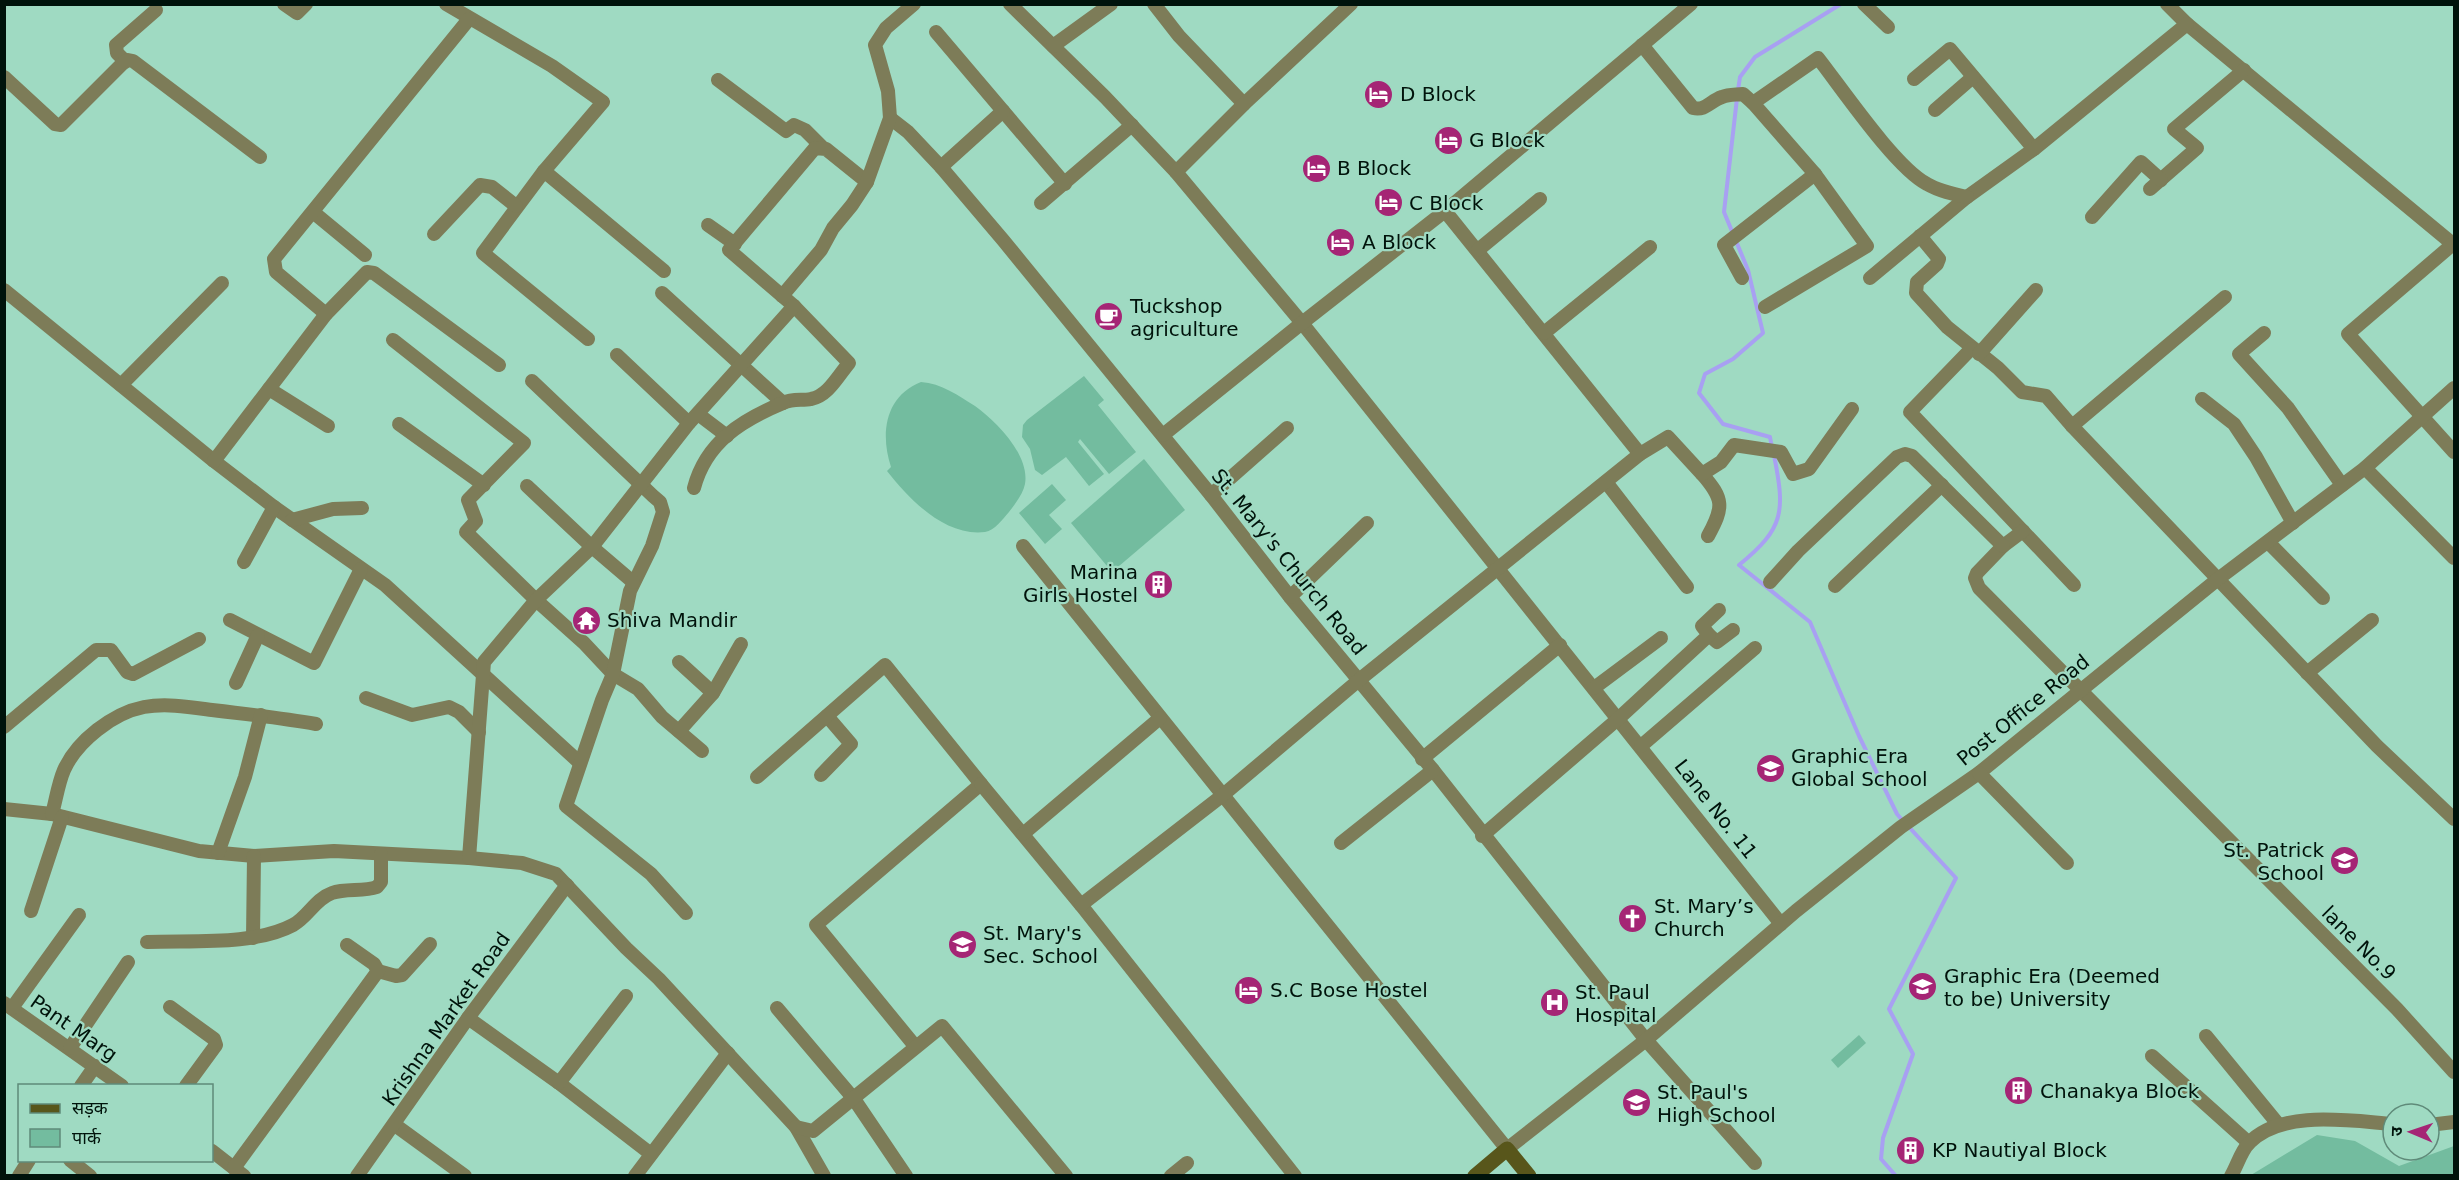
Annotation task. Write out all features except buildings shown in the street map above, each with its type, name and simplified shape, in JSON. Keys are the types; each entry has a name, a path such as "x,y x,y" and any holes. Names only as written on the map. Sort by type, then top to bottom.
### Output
{"street":[{"path":"284,4 297,13 306,4"},
{"path":"446,4 469,20 552,66 603,102 516,206 483,253 588,339"},
{"path":"782,296 821,250 833,228 867,182 890,118 888,91 875,45 886,28 914,4"},
{"name":"Lane No. 11","path":"1010,4 1176,172 1302,323 1781,924"},
{"path":"1053,45 1111,4"},
{"path":"1154,4 1179,36 1244,104"},
{"path":"1176,172 1244,104 1351,4"},
{"path":"1163,435 1445,211 1690,4"},
{"path":"1864,4 1888,27"},
{"path":"2167,4 2187,24 2454,244 2348,334 2454,452"},
{"path":"156,10 116,45 117,53 125,61 137,62 261,157"},
{"path":"326,314 274,269 274,259 469,20"},
{"path":"1870,279 1967,196 2034,148 2187,24"},
{"path":"936,32 1065,184"},
{"path":"1642,45 1693,108 1703,108 1717,99 1742,97 1818,58 1888,146 1917,177 1939,190 1967,196"},
{"path":"1914,79 1950,49 2034,148"},
{"path":"4,77 55,124 61,124 125,61"},
{"path":"2092,217 2141,162 2156,185 2198,148 2174,129 2244,70"},
{"path":"1935,110 1973,77"},
{"path":"718,80 786,131 794,125 805,130 823,148 867,182"},
{"path":"1742,97 1815,174 1868,246 1765,307"},
{"path":"941,166 1003,111"},
{"name":"St. Mary's Church Road","path":"890,118 908,132 941,166 1163,435 1290,597 1433,770 1482,836 1646,1040 1755,1163"},
{"path":"1041,203 1132,125"},
{"path":"694,488 706,459 727,436 752,416 783,403 802,398 808,400 823,395 849,363 794,306 729,250 811,151 823,148"},
{"path":"544,171 664,270"},
{"path":"1742,278 1724,245 1815,174"},
{"path":"434,234 480,185 492,187 516,206"},
{"path":"1478,249 1540,199"},
{"path":"1445,211 1478,249 1640,454"},
{"path":"313,212 364,255"},
{"path":"708,225 735,244"},
{"path":"1920,236 1939,259 1937,264 1917,282 1916,293 1947,327 1998,368 2022,392 2046,396 2307,674 2377,746 2454,819"},
{"path":"1544,333 1650,247"},
{"path":"214,461 326,314 363,274 374,273 499,364"},
{"path":"121,385 222,283"},
{"path":"4,290 214,461 274,507 385,585 580,763"},
{"path":"2036,290 1910,412 2074,585"},
{"path":"662,294 783,403"},
{"path":"2072,426 2225,297"},
{"path":"469,858 484,662 536,600 592,547 693,419 794,306"},
{"path":"2264,333 2239,354 2288,408 2342,485"},
{"path":"393,340 524,443 468,500 476,521 466,532 536,600 585,642 613,674 638,688 662,717 702,751"},
{"path":"617,355 693,419 727,436"},
{"path":"532,381 660,502 663,512 652,546 633,582 622,622 613,674 566,806 651,874 686,913"},
{"name":"Post Office Road","path":"1475,1176 1646,1040 1781,924 1906,824 1979,773 2218,579 2365,468 2454,388"},
{"path":"269,389 328,426"},
{"path":"2202,399 2234,424 2256,457 2293,523"},
{"path":"1702,474 1721,462 1734,445 1774,452 1793,474 1809,469 1852,409"},
{"path":"399,424 484,485"},
{"path":"1211,495 1287,428"},
{"path":"1081,905 1223,795 1359,680 1640,454 1668,437 1713,486 1720,499 1720,512 1708,536"},
{"path":"1770,582 1798,551 1897,457 1905,454 1912,456 2003,546"},
{"path":"2365,468 2454,558"},
{"path":"1606,482 1687,587"},
{"path":"1835,586 1942,485"},
{"path":"527,486 633,582"},
{"path":"244,562 274,507"},
{"path":"292,519 333,509 362,508"},
{"path":"1290,597 1367,523"},
{"name":"lane No.9","path":"2023,531 2003,546 1977,573 1976,584 2397,1009 2454,1072"},
{"path":"2268,542 2323,598"},
{"path":"1023,546 1529,1176"},
{"path":"230,620 314,663 361,568"},
{"path":"1719,610 1702,626 1717,642 1733,630"},
{"path":"2307,674 2372,620"},
{"path":"236,684 258,635"},
{"path":"1482,836 1619,718 1709,635"},
{"path":"1594,688 1661,638"},
{"path":"4,728 96,650 111,650 127,672 133,674 199,639"},
{"path":"679,731 713,693 741,644"},
{"path":"1422,759 1560,645"},
{"path":"1641,746 1755,648"},
{"path":"679,662 713,693"},
{"path":"757,777 885,665 1081,905 1295,1176"},
{"path":"366,698 412,715 449,707 459,712 479,732"},
{"path":"32,911 57,816 68,763 91,735 124,714 145,707 167,705 261,715 316,724"},
{"path":"218,853 245,777 261,715"},
{"path":"821,775 851,744 827,716"},
{"path":"1023,834 1160,718"},
{"path":"1341,843 1433,770"},
{"path":"1979,773 2067,863"},
{"path":"915,1046 816,925 981,784"},
{"path":"4,808 57,816 199,851 254,856 334,851 469,858 535,866 556,874 626,948 659,979 796,1127 824,1176"},
{"path":"147,942 253,938 294,925 321,899 330,894 377,887 381,882 381,854"},
{"path":"253,938 254,856"},
{"name":"Krishna Market Road","path":"357,1176 468,1018 567,885"},
{"path":"8,1006 79,915"},
{"path":"347,945 374,964 378,971 396,976 402,975 430,944"},
{"path":"70,1048 128,962"},
{"path":"213,1152 239,1172 378,971"},
{"path":"559,1083 626,996"},
{"name":"Pant Marg","path":"8,1006 119,1084"},
{"path":"170,1007 214,1039 216,1045 187,1084"},
{"path":"777,1008 854,1099 906,1176"},
{"path":"468,1018 559,1083 651,1154"},
{"path":"796,1127 813,1131 942,1026 1066,1176"},
{"path":"2206,1036 2278,1124"},
{"path":"635,1176 728,1053"},
{"path":"2152,1056 2249,1143"},
{"path":"82,1084 95,1066"},
{"path":"2231,1176 2249,1143 2278,1124 2339,1121 2381,1123"},
{"path":"395,1125 465,1176"},
{"path":"19,1176 28,1162"},
{"path":"71,1162 90,1176"},
{"path":"1171,1176 1187,1163"}],"green space":[{"path":"1084,376 1104,400 1098,405 1136,452 1109,474 1080,439 1078,442 1104,474 1089,486 1066,457 1042,475 1035,470 1030,449 1022,437 1023,425 1027,420"},
{"path":"921,382 950,391 975,406 1001,430 1017,451 1025,473 1025,484 1016,502 1004,518 989,531 970,532 956,529 942,522 917,504 887,471 891,467 886,442 888,417 900,397 909,388"},
{"path":"1144,459 1185,510 1112,572 1071,523"},
{"path":"1052,484 1066,500 1049,515 1062,529 1045,544 1019,513"},
{"path":"1859,1035 1866,1043 1838,1068 1831,1060"},
{"path":"2317,1135 2355,1141 2381,1156 2381,1162 2392,1162 2399,1166 2410,1162 2441,1162 2441,1151 2454,1146 2454,1175 2251,1175"}],"waterway":[{"path":"1738,90 1740,77 1755,57 1841,4"},
{"path":"1737,98 1724,212 1748,270 1763,333 1733,359 1705,374 1699,393 1723,424 1770,437 1772,448"},
{"path":"1774,455 1780,491 1778,517 1765,540 1739,565 1810,622 1859,736 1897,814 1903,821"},
{"path":"1896,1176 1881,1159 1883,1138 1913,1054 1889,1009 1956,878 1908,826"}],"place":[{"name":"D Block","path":"1379,94"},
{"name":"G Block","path":"1448,140"},
{"name":"B Block","path":"1316,168"},
{"name":"C Block","path":"1388,203"},
{"name":"A Block","path":"1341,242"},
{"name":"Tuckshop agriculture","path":"1109,317"},
{"name":"Marina Girls Hostel","path":"1159,584"},
{"name":"Shiva Mandir","path":"586,620"},
{"name":"Graphic Era Global School","path":"1770,768"},
{"name":"St. Patrick School","path":"2345,861"},
{"name":"St. Mary’s Church","path":"1633,918"},
{"name":"St. Mary's Sec. School","path":"962,944"},
{"name":"Graphic Era (Deemed to be) University","path":"1923,987"},
{"name":"S.C Bose Hostel","path":"1249,990"},
{"name":"St. Paul Hospital","path":"1554,1003"},
{"name":"Chanakya Block","path":"2019,1091"},
{"name":"St. Paul's High School","path":"1636,1103"},
{"name":"KP Nautiyal Block","path":"1911,1150"}]}
